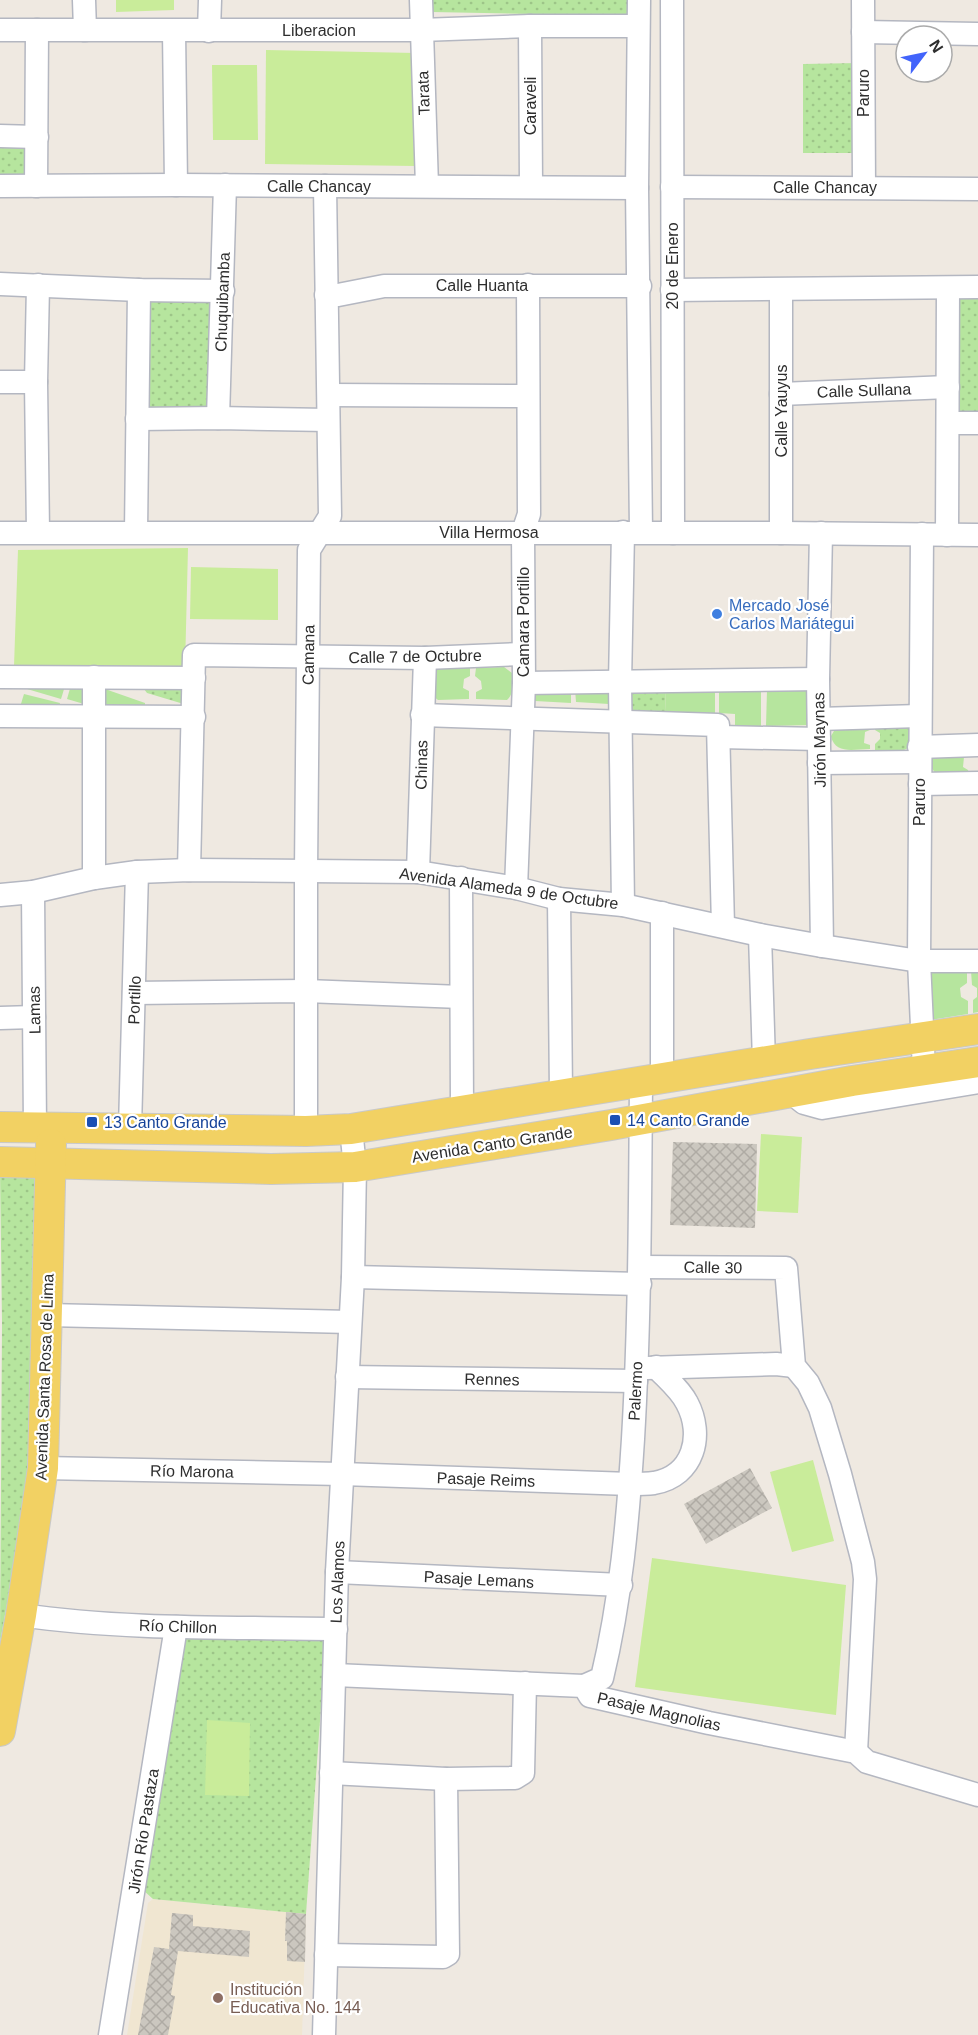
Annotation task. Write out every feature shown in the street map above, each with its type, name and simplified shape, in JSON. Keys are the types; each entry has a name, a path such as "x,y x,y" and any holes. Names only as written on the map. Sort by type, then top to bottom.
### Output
{"main road":[{"path":"0,1127 306,1131 351,1129 922,1036 978,1029"},
{"name":"Avenida Canto Grande","path":"0,1162 271,1169 355,1167 978,1062"},
{"name":"Avenida Santa Rosa de Lima","path":"0,1731 21,1615 43,1468 50,1163 43,1127"}],"street":[{"path":"84,0 85,30"},
{"path":"209,31 210,0"},
{"name":"Tarata","path":"421,0 427,186"},
{"name":"20 de Enero","path":"623,905 620,683 632,532 640,286 637,188 639,0"},
{"name":"20 de Enero","path":"672,0 674,533"},
{"name":"Paruro","path":"863,0 864,187"},
{"name":"Liberacion","path":"0,30 421,30 530,26 638,26"},
{"name":"Caraveli","path":"530,26 531,186"},
{"path":"36,186 37,30"},
{"path":"174,31 176,184"},
{"path":"863,32 978,34"},
{"path":"0,136 37,137"},
{"name":"Calle Chancay","path":"0,186 176,184 637,188"},
{"name":"Chuquibamba","path":"218,418 225,185"},
{"name":"Camana","path":"306,1131 309,550 330,516 325,186"},
{"name":"Calle Chancay","path":"672,187 978,189"},
{"path":"0,284 223,291"},
{"path":"38,532 36,382 39,285"},
{"name":"Camara Portillo","path":"516,888 524,683 523,532 529,514 528,285"},
{"name":"Calle Huanta","path":"326,295 338,295 384,286 640,286"},
{"path":"672,290 978,287"},
{"path":"947,535 948,288"},
{"path":"136,532 139,290"},
{"name":"Calle Yauyus","path":"781,290 782,532"},
{"path":"0,382 36,382"},
{"name":"Calle Sullana","path":"781,394 948,387"},
{"path":"329,395 528,396"},
{"path":"137,419 328,420"},
{"path":"948,423 978,423"},
{"name":"Villa Hermosa","path":"0,532 782,532 978,535"},
{"name":"Jirón Maynas","path":"821,533 818,680 822,946"},
{"name":"Paruro","path":"922,534 919,961 924,1070"},
{"name":"Calle 7 de Octubre","path":"194,678 194,655 425,658 523,654"},
{"name":"Chinas","path":"418,872 425,658"},
{"path":"0,677 194,678 189,870"},
{"path":"94,677 94,878"},
{"path":"524,683 818,680"},
{"path":"422,715 718,725 723,926"},
{"path":"0,716 194,717"},
{"path":"719,737 819,729 920,716"},
{"path":"919,764 978,745"},
{"path":"819,762 919,764 978,783"},
{"name":"Avenida Alameda 9 de Octubre","path":"0,895 33,892 94,878 137,872 189,870 418,872 516,888 559,899 623,905 822,946 919,961 978,961"},
{"name":"Portillo","path":"130,1128 137,872"},
{"path":"461,878 462,1110"},
{"name":"Lamas","path":"33,892 34,1017 43,1127"},
{"path":"559,899 561,1094"},
{"name":"Palermo","path":"584,1686 602,1678 611,1642 621,1585 643,1372 640,1276 641,1119 652,1081 662,913"},
{"path":"760,935 764,1062"},
{"path":"134,993 306,992 461,997"},
{"path":"0,1018 34,1017"},
{"path":"790,1092 804,1103 822,1108 978,1082"},
{"name":"Los Alamos","path":"324,2035 337,1572 353,1276 355,1167 351,1129"},
{"name":"Calle 30","path":"353,1276 640,1276 786,1268 795,1366"},
{"path":"47,1315 350,1323"},
{"name":"Rennes","path":"347,1377 643,1372 776,1364 795,1366"},
{"path":"795,1366 808,1383 820,1408 863,1562 865,1580 856,1752"},
{"name":"Pasaje Reims","path":"342,1474 655,1483 672,1475 687,1464 695,1446 696,1427 687,1402 643,1372"},
{"name":"Río Marona","path":"43,1468 342,1474"},
{"name":"Pasaje Lemans","path":"337,1572 621,1585"},
{"name":"Río Chillon","path":"21,1615 46,1619 176,1627 336,1629"},
{"name":"Jirón Río Pastaza","path":"110,2035 176,1627"},
{"name":"Pasaje Magnolias","path":"334,1675 584,1686 590,1696 733,1728 856,1752 867,1762 978,1795"},
{"path":"331,1773 446,1779 515,1778 523,1773 525,1683"},
{"path":"326,1955 443,1957 448,1954 446,1779"}],"shaded area":[{"name":"Institución Educativa No. 144","path":"153,1899 306,1914 302,2035 127,2035 148,1903"}],"green space":[{"path":"116,0 174,0 174,10 116,12"},
{"path":"430,0 630,0 631,14 627,16 431,12"},
{"path":"266,50 416,53 416,166 265,164"},
{"path":"859,63 856,153 803,153 803,64"},
{"path":"212,65 257,65 258,140 213,140"},
{"path":"0,145 32,145 32,174 0,176"},
{"path":"957,294 978,294 978,413 956,412"},
{"path":"145,295 217,297 214,411 142,413"},
{"path":"188,548 185,668 14,666 18,550"},
{"path":"191,567 278,569 278,620 190,619"},
{"path":"437,667 470,667 470,676 464,679 463,688 469,691 469,699 438,700 433,696 432,671"},
{"path":"504,667 512,673 510,697 507,700 476,699 476,692 482,689 481,681 475,676 476,668"},
{"path":"71,685 89,686 84,704 67,699"},
{"path":"27,686 65,686 61,699 27,689"},
{"path":"146,687 187,687 187,705 147,693 144,689"},
{"path":"105,689 145,703 145,706 104,707"},
{"path":"575,689 612,691 609,704 576,702"},
{"path":"806,689 810,691 811,725 766,726 767,690"},
{"path":"571,690 571,703 535,701 532,698 533,692"},
{"path":"666,690 715,690 715,713 665,712"},
{"path":"666,690 665,712 632,710 631,691"},
{"path":"719,690 761,690 761,727 735,727 735,714 719,713"},
{"path":"24,694 60,703 59,707 20,707"},
{"path":"875,724 911,727 912,746 902,751 875,750 880,733 875,730"},
{"path":"870,725 870,730 865,732 864,743 870,745 870,749 846,750 833,742 831,736 837,726"},
{"path":"970,751 970,757 964,757 963,767 968,770 969,775 935,773 931,761 933,756"},
{"path":"967,971 967,983 960,988 961,997 968,1001 968,1014 930,1020 929,972"},
{"path":"971,971 978,972 978,1012 973,1013 973,1000 977,997 977,988 972,985"},
{"path":"761,1134 802,1137 798,1213 757,1211"},
{"path":"0,1169 36,1169 31,1473 0,1642 2,1323"},
{"path":"813,1460 834,1541 792,1552 770,1472"},
{"path":"652,1558 846,1585 836,1715 635,1687"},
{"path":"185,1635 326,1638 306,1914 153,1899 143,1890"},
{"path":"207,1720 250,1723 249,1796 205,1795"}],"building":[{"path":"673,1142 757,1144 755,1228 670,1225"},
{"path":"750,1468 772,1508 706,1544 684,1504"},
{"path":"286,1912 306,1914 305,1962 287,1961"},
{"path":"172,1913 193,1915 193,1926 250,1931 249,1957 178,1951 171,1995 175,1996 168,2035 138,2035 154,1947 169,1949"}],"place":[{"name":"Mercado José Carlos Mariátegui","path":"717,614"},
{"name":"14 Canto Grande","path":"615,1120"},
{"name":"13 Canto Grande","path":"92,1122"},
{"name":"Institución Educativa No. 144","path":"218,1998"}]}
